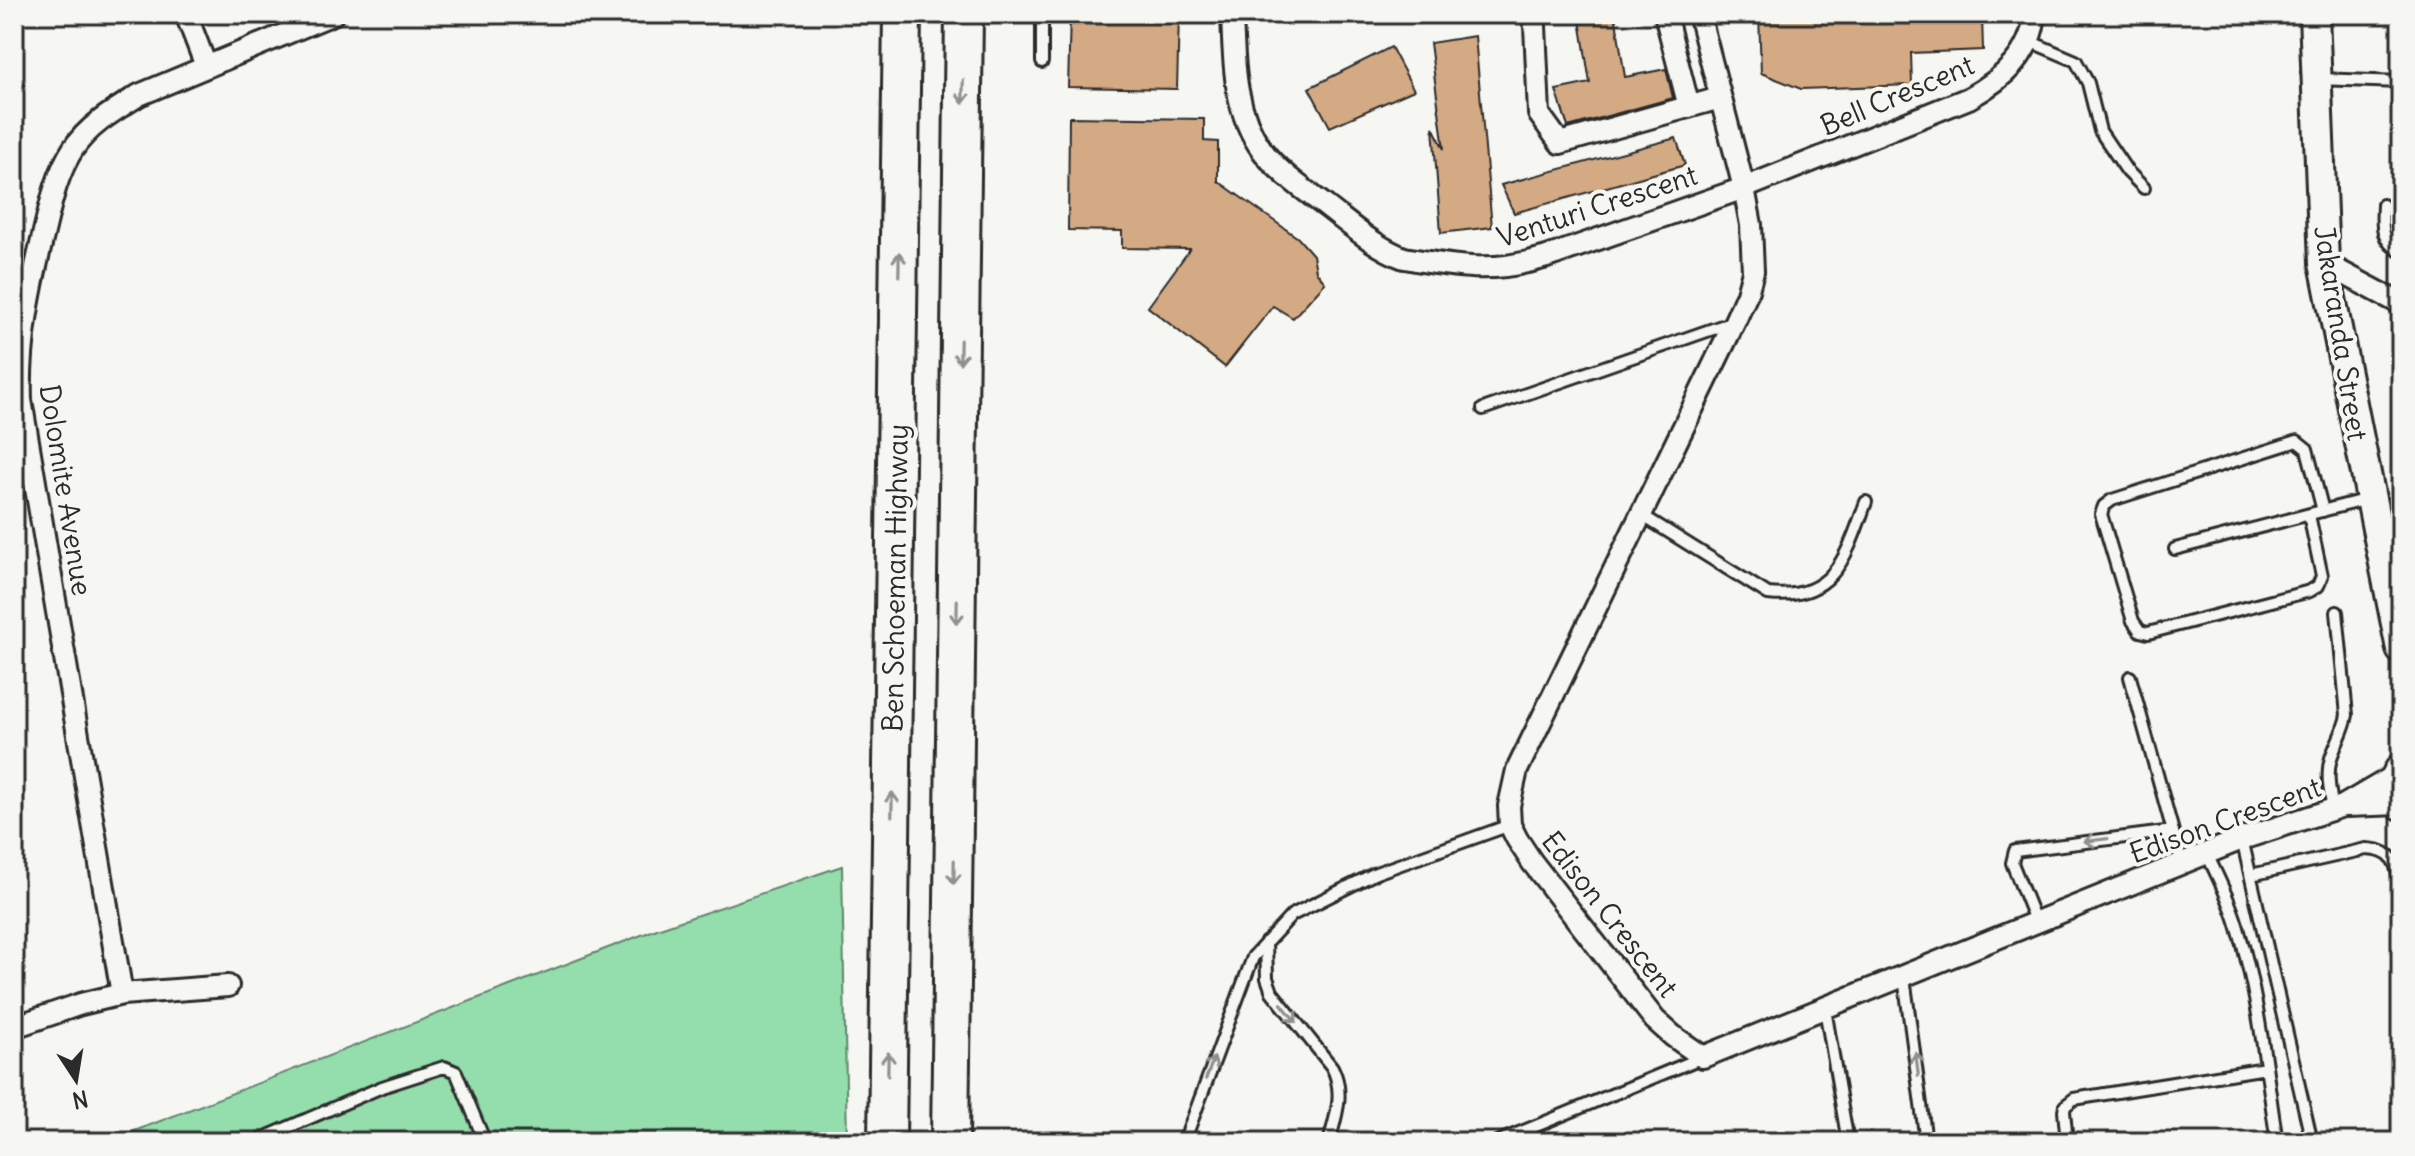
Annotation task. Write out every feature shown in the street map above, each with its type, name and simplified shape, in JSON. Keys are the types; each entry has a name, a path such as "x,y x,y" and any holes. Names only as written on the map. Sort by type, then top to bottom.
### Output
{"highway":[{"path":"950,1142 964,14"},
{"name":"Ben Schoeman Highway","path":"887,1142 902,21"}],"street":[{"path":"186,14 206,66"},
{"name":"Dolomite Avenue","path":"122,994 21,400 22,335 50,207 62,170 74,148 109,113 139,95 333,14"},
{"name":"Venturi Crescent","path":"1232,14 1239,100 1246,122 1263,151 1356,230 1404,258 1484,269 1522,264 1744,188"},
{"path":"1531,14 1535,26 1539,114 1560,143 1720,98"},
{"path":"1665,14 1689,107"},
{"name":"Edison Crescent","path":"1699,14 1744,188 1752,237 1753,271 1735,321 1511,788 1510,825 1532,862 1655,1020 1703,1057 2242,839 2338,808 2401,804"},
{"name":"Bell Crescent","path":"1744,188 1969,98 1994,85 2013,67 2029,41 2035,14"},
{"name":"Jakaranda Street","path":"2314,14 2324,263 2401,649"},
{"path":"2324,263 2401,304"},
{"path":"2399,769 2393,787 2401,804"},
{"name":"Edison Crescent","path":"2338,808 2399,769"},
{"path":"14,1027 81,1004 122,994 228,986"}],"lane":[{"path":"1042,14 1042,62"},
{"path":"2029,41 2076,61 2088,83 2100,131 2127,171 2144,188"},
{"path":"2316,79 2401,82"},
{"path":"2383,205 2382,235 2386,242 2401,252"},
{"path":"1483,409 1735,321"},
{"path":"2309,515 2322,576 2318,586 2310,591 2148,633 2140,631 2133,621 2101,514 2104,506 2112,500 2297,441 2307,449 2323,511"},
{"path":"2175,549 2370,499"},
{"path":"1640,514 1768,594 1789,597 1818,587 1845,560 1866,502"},
{"path":"2337,612 2347,715 2345,728 2330,760 2328,784 2338,808"},
{"path":"2130,677 2182,864"},
{"path":"1184,1142 1253,957 1292,915 1376,873 1510,825"},
{"path":"2036,923 2012,863 2015,851 2173,831"},
{"path":"2242,839 2312,1142"},
{"path":"2251,875 2366,849 2379,850 2391,855 2401,892"},
{"path":"2207,854 2239,929 2252,984 2277,1142"},
{"path":"1266,942 1267,978 1272,992 1337,1077 1339,1105 1329,1142"},
{"path":"1904,977 1926,1142"},
{"path":"1825,1009 1848,1142"},
{"path":"1497,1142 1703,1057"},
{"path":"254,1142 382,1087 444,1067 456,1072 485,1142"},
{"path":"2067,1142 2064,1111 2065,1106 2074,1099 2266,1068"}],"green space":[{"path":"842,866 847,1142 106,1142 657,929"}],"building":[{"path":"1070,14 1179,14 1177,89 1068,87"},
{"path":"1579,14 1615,14 1625,77 1666,69 1673,98 1568,127 1556,90 1590,83"},
{"path":"1759,14 1982,14 1983,50 1911,53 1912,85 1801,89 1761,73"},
{"path":"1475,36 1492,227 1441,233 1433,127 1444,149 1430,43"},
{"path":"1391,47 1414,90 1330,127 1309,88"},
{"path":"1069,117 1204,119 1204,141 1218,142 1218,181 1298,238 1313,255 1316,271 1325,283 1293,318 1273,306 1225,367 1148,307 1190,249 1122,248 1122,231 1068,230"},
{"path":"1676,138 1685,165 1514,213 1501,185"}]}
